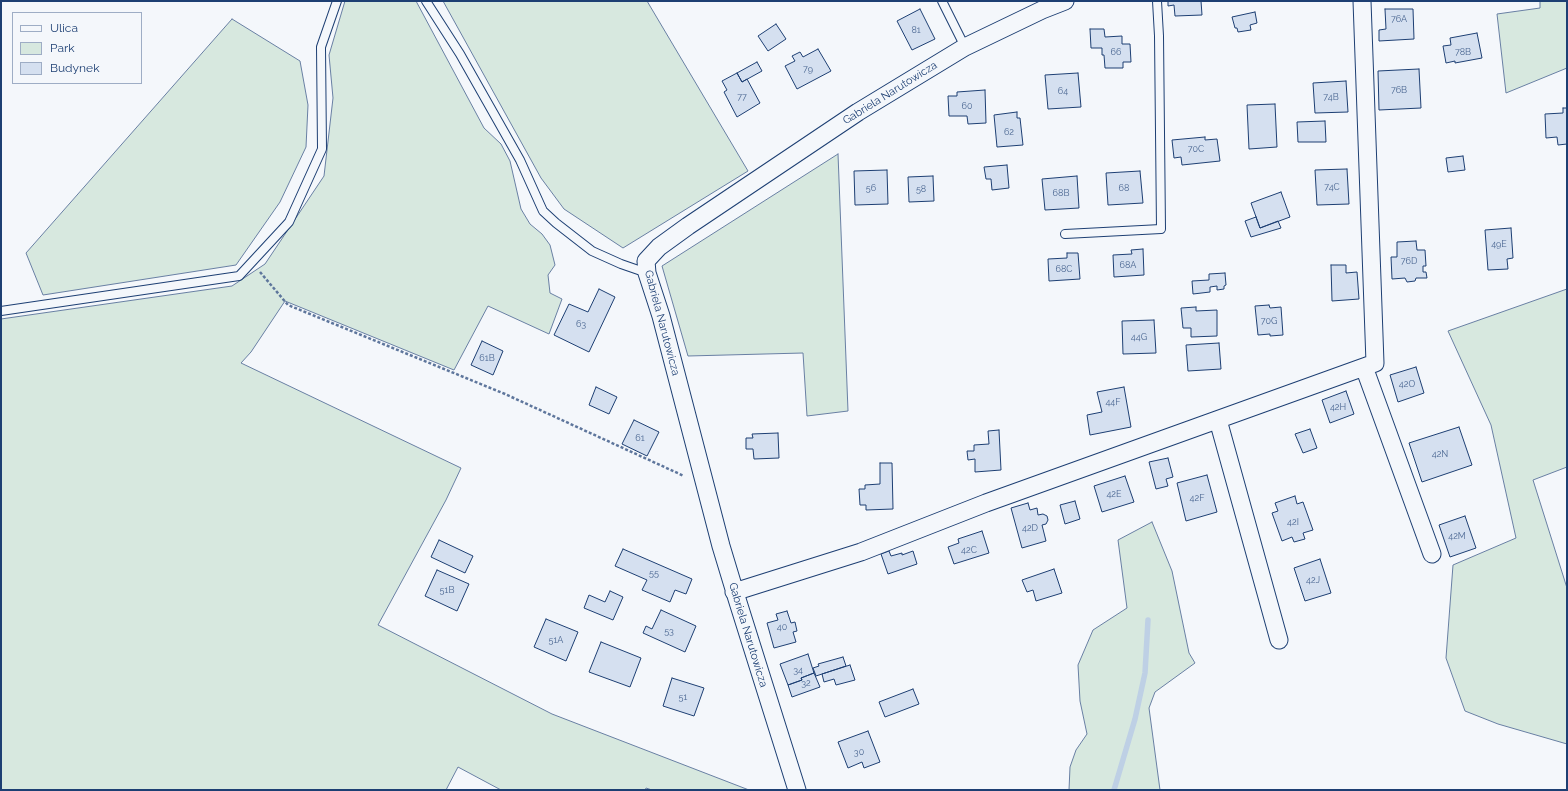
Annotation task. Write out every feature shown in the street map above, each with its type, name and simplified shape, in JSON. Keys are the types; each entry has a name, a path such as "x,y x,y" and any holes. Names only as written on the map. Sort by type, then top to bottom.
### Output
{"street":[{"name":"Gabriela Narutowicza","path":"797,790 734,592 661,316 647,273 646,261 659,247 688,226 858,112 965,47 1042,10 1065,1"},
{"path":"734,592 861,552 986,503 1375,363 1362,1"},
{"path":"1364,367 1432,554"},
{"path":"1218,420 1279,640"}],"lane":[{"path":"1,311 239,276 289,222 322,148 321,47 337,1"},
{"path":"426,1 460,54 520,160 543,211 592,251 621,264 647,273"},
{"path":"942,1 965,47"},
{"path":"1065,234 1161,229 1159,36 1157,1"}],"path":[{"path":"251,263 288,305 504,394 706,486"}],"green space":[{"path":"345,1 416,1 484,128 501,144 510,161 521,209 530,224 542,234 550,245 555,265 548,275 550,293 562,299 549,334 488,306 454,370 285,301 251,352 241,363 461,468 446,500 378,625 552,714 749,790 652,790 646,788 645,790 501,790 458,767 446,790 1,790 1,319 232,286 265,264 324,176 333,98 329,55"},
{"path":"443,1 647,1 748,171 623,248 564,209 541,178"},
{"path":"1540,1 1567,1 1567,68 1506,93 1497,14 1540,8"},
{"path":"232,19 300,61 308,105 306,147 280,202 236,265 43,295 26,253"},
{"path":"838,154 848,411 807,416 803,353 688,356 662,266"},
{"path":"1567,289 1567,467 1533,480 1567,588 1567,744 1498,724 1465,711 1446,658 1453,565 1516,538 1491,425 1448,331"},
{"path":"1152,522 1172,571 1189,653 1195,663 1155,692 1149,708 1160,790 1069,790 1070,767 1076,750 1087,734 1080,701 1078,665 1093,630 1127,608 1118,540"}],"building":[{"path":"1168,1 1201,1 1202,15 1175,16 1174,5 1168,6"},
{"path":"920,9 935,39 912,50 897,21"},
{"path":"1385,9 1413,9 1414,39 1379,41 1379,30 1386,29"},
{"path":"1255,12 1257,23 1250,25 1251,30 1238,32 1237,28 1235,28 1232,17"},
{"path":"776,24 786,39 768,51 758,36"},
{"path":"1090,29 1104,29 1105,37 1122,36 1122,44 1130,44 1131,62 1123,62 1123,68 1105,68 1102,48 1091,48"},
{"path":"1477,33 1482,58 1455,63 1455,61 1446,63 1443,46 1451,45 1450,38"},
{"path":"818,49 831,71 797,89 785,66 795,61 792,56 800,52 803,57"},
{"path":"757,62 762,71 742,82 737,73"},
{"path":"1419,69 1421,108 1379,110 1378,71"},
{"path":"737,73 742,82 747,79 760,103 737,117 724,92 727,90 722,81"},
{"path":"1078,73 1081,107 1048,109 1045,75"},
{"path":"1346,81 1348,112 1315,113 1313,83"},
{"path":"985,90 986,123 968,124 967,116 949,116 948,96 957,96 957,92"},
{"path":"1275,104 1277,147 1249,149 1247,105"},
{"path":"1563,108 1567,108 1567,144 1558,145 1557,137 1546,138 1545,114 1563,113"},
{"path":"1017,112 1017,118 1020,118 1023,145 997,147 994,115"},
{"path":"1325,121 1326,142 1298,142 1297,122"},
{"path":"1205,137 1205,140 1217,139 1220,161 1182,165 1181,157 1174,158 1172,140"},
{"path":"1463,156 1465,170 1448,172 1446,158"},
{"path":"1007,165 1009,188 992,190 991,179 986,179 984,167"},
{"path":"1347,169 1349,204 1317,205 1315,170"},
{"path":"887,170 888,204 855,205 854,171"},
{"path":"1140,171 1143,203 1108,205 1106,173"},
{"path":"933,176 934,201 909,202 908,177"},
{"path":"1077,176 1079,208 1045,210 1042,179"},
{"path":"1281,192 1290,217 1260,228 1251,203"},
{"path":"1256,217 1260,228 1278,221 1281,228 1251,237 1245,221"},
{"path":"1511,228 1513,258 1507,259 1508,269 1488,270 1485,230"},
{"path":"1416,241 1417,250 1425,250 1426,266 1423,266 1423,272 1426,272 1427,278 1416,278 1415,281 1407,282 1405,278 1392,279 1391,257 1397,257 1397,242"},
{"path":"1143,249 1144,275 1114,277 1113,255 1132,254 1131,250"},
{"path":"1067,253 1078,253 1080,279 1049,281 1048,259 1067,258"},
{"path":"1331,265 1346,265 1346,273 1357,272 1359,299 1332,301"},
{"path":"1225,273 1226,285 1224,286 1224,289 1217,290 1217,286 1210,287 1210,292 1193,294 1192,281 1209,280 1209,274"},
{"path":"599,289 615,297 589,352 554,335 569,304 588,312"},
{"path":"1269,305 1270,308 1281,307 1283,335 1258,335 1255,306"},
{"path":"1196,307 1196,311 1217,310 1217,336 1191,337 1191,328 1183,328 1181,308"},
{"path":"1154,320 1156,353 1123,354 1122,321"},
{"path":"482,341 503,351 493,375 471,365"},
{"path":"1219,343 1221,369 1188,371 1186,345"},
{"path":"1416,367 1424,393 1398,402 1390,375"},
{"path":"596,387 617,397 609,414 589,405"},
{"path":"1124,387 1131,427 1090,435 1087,415 1102,412 1097,392"},
{"path":"1346,391 1354,414 1330,423 1322,400"},
{"path":"634,420 659,432 647,456 622,444"},
{"path":"1459,427 1472,465 1422,482 1409,443"},
{"path":"1310,429 1317,448 1303,453 1295,434"},
{"path":"999,430 1001,470 975,472 975,459 968,460 967,451 974,451 974,445 989,444 988,431"},
{"path":"778,433 779,458 754,459 753,449 746,449 746,438 753,438 752,434"},
{"path":"1168,458 1173,477 1166,479 1168,486 1156,489 1149,462"},
{"path":"880,463 892,463 893,509 866,510 866,505 860,505 859,489 865,489 865,485 880,484"},
{"path":"1207,475 1217,512 1186,521 1177,483"},
{"path":"1125,476 1134,502 1102,512 1094,486"},
{"path":"1295,496 1297,504 1303,502 1313,530 1303,533 1305,539 1294,542 1292,537 1282,541 1272,513 1278,511 1275,503"},
{"path":"1075,501 1080,519 1065,524 1060,505"},
{"path":"1028,503 1030,510 1037,508 1038,515 1043,514 1047,516 1048,520 1046,524 1042,525 1046,541 1022,548 1011,508"},
{"path":"1465,516 1476,548 1450,557 1439,525"},
{"path":"982,531 989,553 954,564 948,547 959,543 958,539"},
{"path":"439,540 473,556 465,573 431,557"},
{"path":"623,549 692,579 686,594 675,590 670,602 642,590 647,580 615,566"},
{"path":"889,551 891,556 902,553 902,555 913,551 917,564 888,574 881,554"},
{"path":"1320,559 1331,593 1305,601 1294,568"},
{"path":"1054,569 1062,593 1036,601 1033,590 1027,592 1022,580"},
{"path":"437,570 469,584 457,611 425,596"},
{"path":"610,591 623,597 613,620 584,608 589,595 605,602"},
{"path":"661,610 696,626 685,652 643,633 646,626 652,629"},
{"path":"787,611 791,623 795,622 797,631 793,632 796,642 774,648 767,623 778,620 776,614"},
{"path":"546,619 578,632 566,661 534,647"},
{"path":"601,642 641,658 630,687 589,672"},
{"path":"808,654 814,673 801,678 802,680 788,685 780,664"},
{"path":"843,657 846,666 816,676 813,668 819,666 818,664"},
{"path":"850,665 855,680 836,685 834,679 824,682 822,674"},
{"path":"814,673 820,687 792,697 788,685 802,680 801,678"},
{"path":"672,678 704,688 694,716 663,706"},
{"path":"913,689 919,704 885,717 879,702"},
{"path":"868,731 880,762 864,768 862,762 848,768 838,742"}],"waterway":[{"path":"1114,790 1135,719 1145,673 1148,620"}]}
